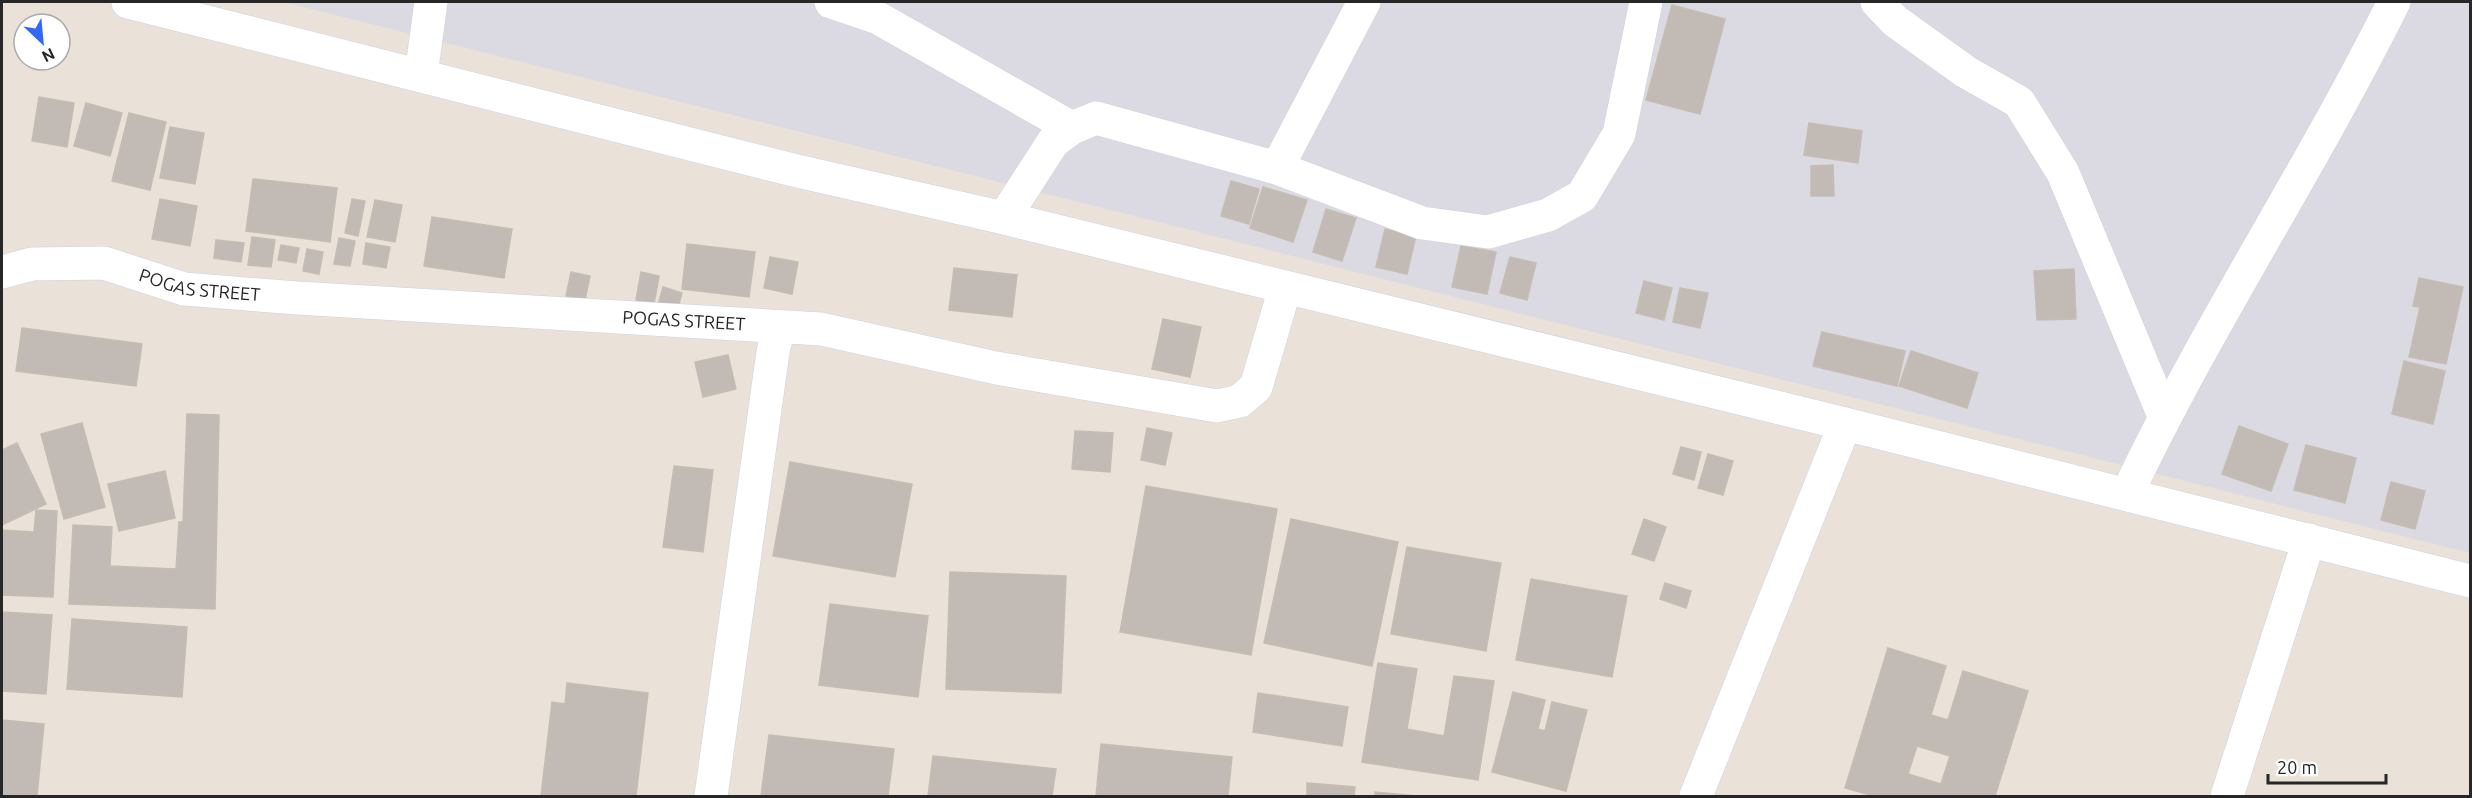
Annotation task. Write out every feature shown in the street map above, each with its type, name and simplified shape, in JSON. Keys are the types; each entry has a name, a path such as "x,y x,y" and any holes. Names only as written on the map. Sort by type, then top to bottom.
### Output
{"street":[{"path":"128,2 793,170 1004,218 1845,424 2470,581"},
{"path":"420,75 431,2"},
{"path":"831,2 878,18 1072,128"},
{"path":"1277,168 1365,2"},
{"path":"1004,218 1053,142 1072,128 1096,118 1277,168 1422,223 1488,232 1548,215 1582,196 1619,134 1646,2"},
{"path":"1877,2 1895,21 1966,72 2019,102 2063,173 2164,416"},
{"path":"2127,494 2164,416 2351,89 2394,2"},
{"name":"POGAS STREET","path":"2,272 32,264 104,263 184,289 822,329 996,368 1217,406 1240,400 1256,387 1285,288"},
{"path":"711,796 772,352 779,327"},
{"path":"1696,796 1845,424"},
{"path":"2227,796 2309,540"}],"shaded area":[{"path":"284,2 2470,2 2470,553 999,182"}],"building":[{"path":"1672,5 1725,19 1700,114 1646,100"},
{"path":"39,97 74,103 67,147 32,141"},
{"path":"86,103 122,113 110,156 74,146"},
{"path":"129,113 166,122 150,190 112,181"},
{"path":"1809,123 1862,131 1858,163 1804,155"},
{"path":"170,127 204,133 195,184 160,178"},
{"path":"1833,165 1834,196 1811,196 1811,166"},
{"path":"253,179 337,188 330,242 246,231"},
{"path":"1231,181 1259,189 1249,224 1221,216"},
{"path":"1263,187 1307,200 1293,242 1250,228"},
{"path":"160,199 197,206 190,246 152,239"},
{"path":"352,199 365,201 358,236 345,233"},
{"path":"375,200 402,205 395,242 367,237"},
{"path":"1326,209 1356,218 1342,261 1313,252"},
{"path":"432,217 512,229 504,278 424,266"},
{"path":"1385,229 1416,236 1407,274 1376,267"},
{"path":"252,237 275,240 271,267 248,265"},
{"path":"339,238 355,241 350,266 334,264"},
{"path":"216,240 244,243 241,262 214,258"},
{"path":"366,243 390,247 386,268 363,264"},
{"path":"687,244 755,252 749,297 682,289"},
{"path":"281,245 299,248 296,263 278,260"},
{"path":"1461,246 1496,252 1487,294 1452,287"},
{"path":"307,249 323,252 319,274 303,271"},
{"path":"770,257 798,262 792,294 764,288"},
{"path":"1510,257 1536,263 1527,300 1500,293"},
{"path":"954,268 1017,275 1012,317 949,310"},
{"path":"2074,269 2076,319 2037,320 2034,271"},
{"path":"571,272 590,276 585,300 566,296"},
{"path":"641,272 659,276 654,304 636,300"},
{"path":"2419,278 2463,287 2446,364 2409,357 2420,307 2413,306"},
{"path":"1644,281 1672,288 1664,320 1636,313"},
{"path":"663,287 682,293 677,311 658,305"},
{"path":"1680,288 1708,293 1700,328 1673,322"},
{"path":"1163,319 1201,327 1190,377 1152,369"},
{"path":"22,328 142,344 136,386 16,371"},
{"path":"1822,332 1905,351 1897,386 1813,366"},
{"path":"1911,351 1978,373 1967,408 1899,386"},
{"path":"728,355 736,389 703,397 695,362"},
{"path":"2404,361 2445,371 2433,424 2392,414"},
{"path":"187,414 219,415 215,609 69,604 73,525 112,527 110,566 176,569 179,522 183,522"},
{"path":"82,423 105,507 64,519 41,434"},
{"path":"2239,426 2288,444 2271,491 2222,474"},
{"path":"1147,428 1172,433 1165,465 1141,460"},
{"path":"1075,431 1113,433 1110,472 1072,469"},
{"path":"17,443 46,504 2,525 2,450"},
{"path":"2306,445 2356,458 2345,503 2294,490"},
{"path":"1681,447 1701,452 1694,480 1673,474"},
{"path":"1708,454 1733,461 1723,495 1698,488"},
{"path":"790,462 912,484 895,577 773,556"},
{"path":"674,466 713,470 703,552 663,547"},
{"path":"165,471 175,518 119,531 108,484"},
{"path":"2391,482 2425,491 2415,529 2381,520"},
{"path":"1146,486 1277,509 1251,655 1120,632"},
{"path":"36,510 57,511 53,597 2,595 2,530 34,532"},
{"path":"1291,519 1398,542 1372,666 1264,643"},
{"path":"1644,519 1666,527 1654,561 1632,554"},
{"path":"1407,547 1501,563 1486,651 1391,634"},
{"path":"950,572 1066,576 1061,693 946,689"},
{"path":"1531,579 1627,596 1612,677 1516,660"},
{"path":"1665,583 1691,591 1686,608 1660,599"},
{"path":"830,604 928,616 918,697 819,685"},
{"path":"2,612 52,615 46,694 2,691"},
{"path":"72,619 187,627 182,697 67,689"},
{"path":"1888,648 1946,666 1931,715 1948,720 1963,671 2028,691 1995,796 1874,796 1845,788","holes":["1917,746 1950,756 1941,784 1908,774"]},
{"path":"1378,663 1417,669 1407,729 1444,736 1454,676 1494,681 1478,780 1362,762"},
{"path":"567,683 648,693 636,796 541,796 552,702 565,704"},
{"path":"1513,692 1545,700 1538,729 1545,731 1552,702 1587,710 1566,791 1492,772"},
{"path":"1258,693 1348,707 1342,746 1253,732"},
{"path":"2,720 44,724 37,796 2,796"},
{"path":"769,735 894,749 888,796 761,796"},
{"path":"1101,744 1232,757 1228,796 1096,796"},
{"path":"933,756 1056,769 1052,796 928,796"},
{"path":"1307,783 1355,787 1354,796 1307,796"},
{"path":"1375,792 1417,796 1375,796"}]}
